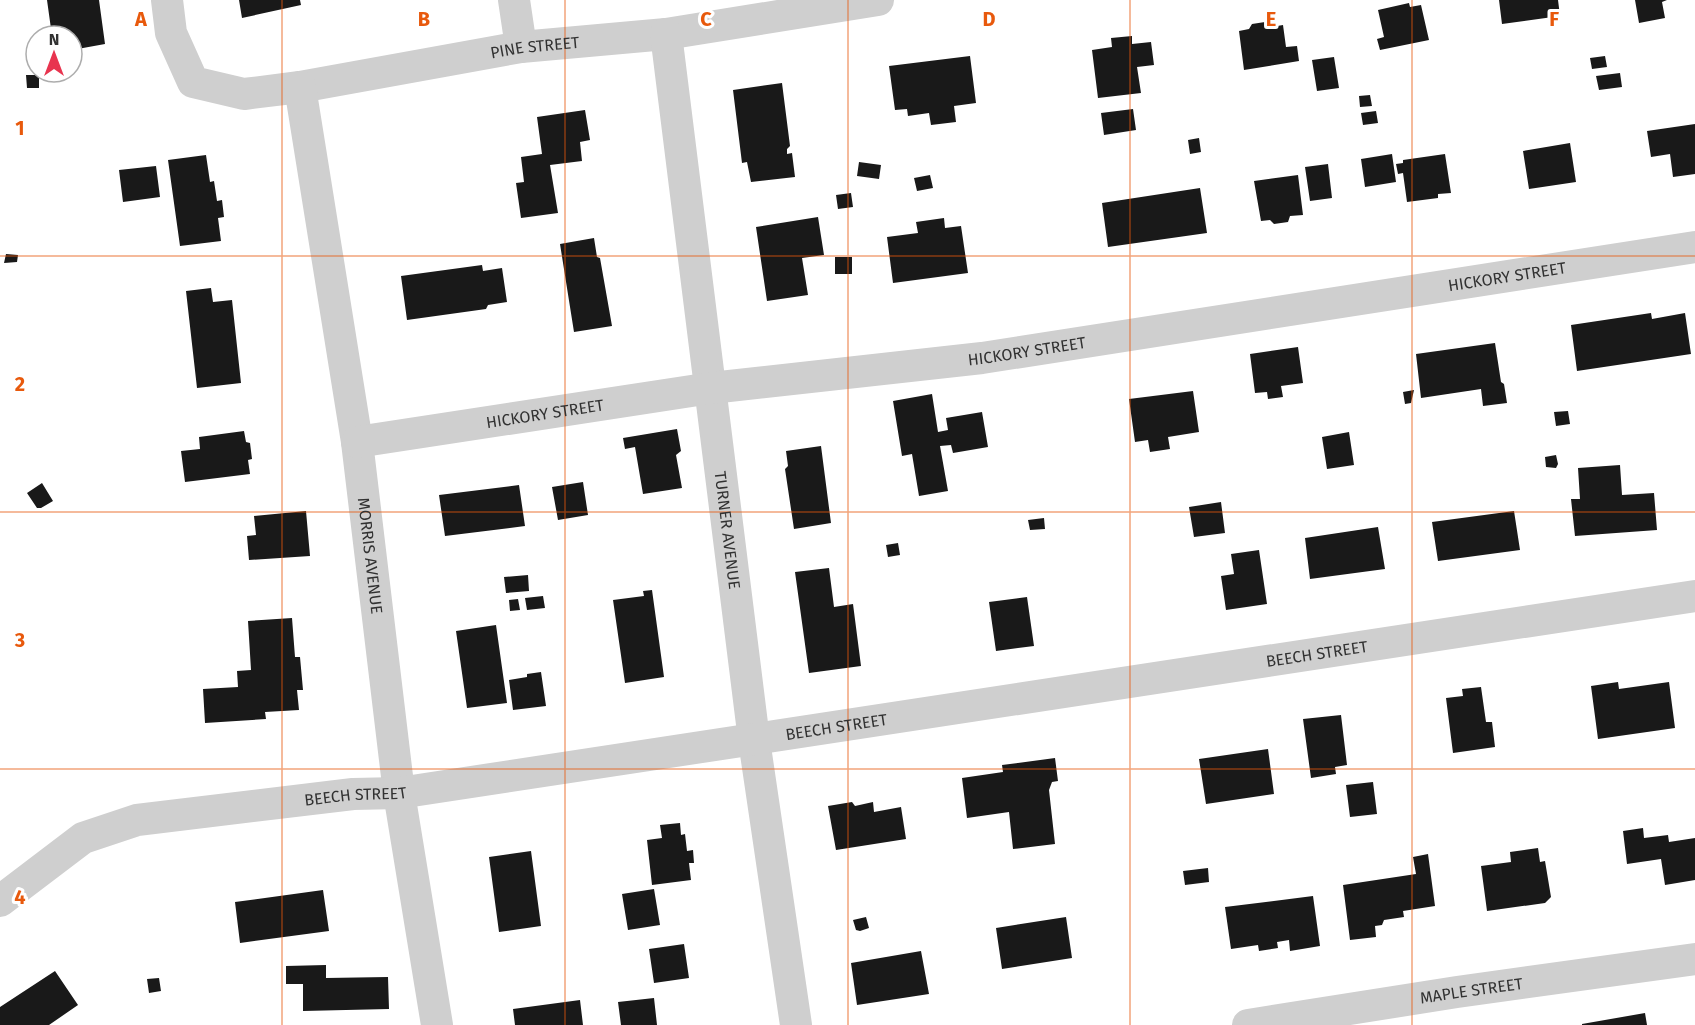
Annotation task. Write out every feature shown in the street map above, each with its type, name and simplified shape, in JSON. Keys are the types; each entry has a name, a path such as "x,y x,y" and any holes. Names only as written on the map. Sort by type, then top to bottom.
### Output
{"street":[{"name":"PINE STREET","path":"167,0 171,33 194,82 244,94 300,87 521,47 666,34 878,0"},
{"path":"514,0 521,47"},
{"name":"TURNER AVENUE","path":"666,34 754,740 796,1025"},
{"name":"MORRIS AVENUE","path":"300,87 357,442 399,793 436,1025"},
{"name":"HICKORY STREET","path":"357,442 711,388 982,358 1695,247"},
{"name":"BEECH STREET","path":"0,901 83,838 137,820 353,794 399,793 1695,596"},
{"name":"MAPLE STREET","path":"1248,1025 1457,992 1695,959"}],"building":[{"path":"47,0 99,0 105,44 84,48 84,24 50,24"},
{"path":"239,0 300,0 301,5 242,18"},
{"path":"1499,0 1558,0 1560,16 1502,24"},
{"path":"1635,0 1667,0 1662,2 1665,18 1639,23"},
{"path":"1409,3 1410,7 1421,5 1429,40 1380,50 1377,39 1384,37 1378,10"},
{"path":"1265,22 1266,28 1283,25 1286,47 1297,46 1299,61 1244,70 1239,31 1249,29 1252,24"},
{"path":"1132,36 1132,44 1151,42 1154,65 1137,67 1141,93 1098,98 1092,50 1112,47 1111,38"},
{"path":"970,56 976,103 954,106 956,122 931,125 929,113 908,116 907,109 895,110 889,66"},
{"path":"1605,56 1607,67 1592,69 1590,58"},
{"path":"1334,57 1339,88 1317,91 1312,60"},
{"path":"1620,73 1622,87 1599,90 1596,76"},
{"path":"782,83 790,146 787,154 792,153 795,177 751,182 747,162 742,163 733,90"},
{"path":"27,84 39,84 39,88 27,88"},
{"path":"1370,95 1372,106 1360,107 1359,96"},
{"path":"1133,109 1136,130 1104,135 1101,113"},
{"path":"585,110 590,140 580,142 582,161 550,165 558,213 521,218 516,183 524,182 521,157 542,154 537,117"},
{"path":"1376,111 1378,123 1363,125 1361,113"},
{"path":"1695,124 1695,174 1673,177 1670,154 1651,157 1647,131"},
{"path":"1199,138 1201,152 1190,154 1188,140"},
{"path":"1570,143 1576,182 1529,189 1523,151"},
{"path":"1392,154 1396,182 1365,187 1361,159"},
{"path":"1445,154 1451,193 1438,194 1438,198 1407,202 1403,173 1398,174 1396,164 1403,163 1403,160"},
{"path":"206,155 210,182 214,181 217,201 222,200 224,217 218,218 221,241 180,246 168,160"},
{"path":"859,162 881,165 879,179 857,176"},
{"path":"1328,164 1332,198 1310,201 1305,167"},
{"path":"156,166 160,197 123,202 119,170"},
{"path":"930,175 933,188 917,191 914,178"},
{"path":"1298,175 1303,215 1290,216 1288,222 1274,224 1270,220 1261,221 1254,181"},
{"path":"1200,188 1207,233 1108,247 1102,203"},
{"path":"851,193 853,207 838,209 836,195"},
{"path":"818,217 824,255 802,258 808,295 767,301 756,227"},
{"path":"944,218 945,228 961,226 968,273 893,283 887,237 918,233 916,222"},
{"path":"594,238 597,257 600,258 612,326 574,332 560,244"},
{"path":"6,254 18,255 17,262 4,263"},
{"path":"835,257 852,257 852,274 835,274"},
{"path":"482,265 483,271 502,268 507,302 488,305 486,309 407,320 401,276"},
{"path":"211,288 213,302 232,300 241,383 197,388 186,291"},
{"path":"1651,313 1652,319 1685,313 1691,354 1577,371 1571,325"},
{"path":"1495,343 1507,403 1483,406 1481,389 1421,398 1416,354"},
{"path":"1298,347 1303,383 1281,386 1283,397 1268,399 1267,392 1255,393 1250,354"},
{"path":"1414,390 1411,403 1405,404 1403,392"},
{"path":"1193,391 1199,432 1168,437 1170,449 1150,452 1148,440 1135,442 1129,399"},
{"path":"932,394 938,432 948,430 946,418 982,412 988,447 953,453 951,445 940,446 948,491 919,496 912,454 902,456 893,401"},
{"path":"1568,411 1570,424 1556,426 1554,412"},
{"path":"677,429 681,451 676,455 682,488 643,494 635,447 625,449 623,438"},
{"path":"244,431 246,442 250,443 252,459 248,460 250,474 185,482 181,451 200,449 199,437"},
{"path":"1349,432 1354,465 1327,469 1322,437"},
{"path":"821,446 831,523 794,529 785,469 788,466 786,451"},
{"path":"1556,455 1558,464 1556,468 1546,467 1545,457"},
{"path":"1620,465 1622,495 1654,493 1657,530 1575,536 1571,499 1580,499 1578,468"},
{"path":"583,482 588,515 558,520 552,487"},
{"path":"42,483 53,501 37,508 27,493"},
{"path":"519,485 525,526 445,536 439,495"},
{"path":"1221,502 1225,533 1194,537 1189,507"},
{"path":"306,511 310,556 249,560 247,536 256,535 254,516"},
{"path":"1514,511 1520,550 1438,561 1432,522"},
{"path":"1044,518 1045,529 1030,530 1028,520"},
{"path":"1378,527 1385,569 1310,579 1305,538"},
{"path":"898,543 900,555 888,557 886,545"},
{"path":"1259,550 1267,604 1226,610 1221,576 1234,574 1231,554"},
{"path":"829,568 834,607 853,604 861,666 809,673 795,572"},
{"path":"528,575 529,591 506,593 504,577"},
{"path":"652,590 664,677 625,683 613,600 644,596 643,591"},
{"path":"543,596 545,608 527,610 525,598"},
{"path":"1027,597 1034,646 996,651 989,602"},
{"path":"518,599 520,610 510,611 509,600"},
{"path":"292,618 295,657 300,657 303,690 297,690 299,710 265,712 266,719 205,723 203,689 238,687 237,671 251,670 248,621"},
{"path":"496,625 507,703 467,708 456,631"},
{"path":"541,672 546,706 513,710 509,680"},
{"path":"1618,682 1619,689 1669,682 1675,728 1598,739 1591,686"},
{"path":"1481,687 1486,722 1492,722 1495,747 1453,753 1446,698 1463,696 1462,689"},
{"path":"1341,715 1347,765 1335,767 1336,774 1311,778 1303,719"},
{"path":"1268,749 1274,794 1206,804 1199,759"},
{"path":"1055,758 1058,781 1052,782 1049,790 1055,844 1013,849 1009,812 967,818 962,778 1003,772 1002,765"},
{"path":"1373,782 1377,814 1350,817 1346,785"},
{"path":"852,802 855,806 873,802 874,812 901,807 906,839 836,850 828,806"},
{"path":"680,823 681,835 685,834 687,851 693,850 694,863 689,863 691,880 652,885 647,840 662,838 660,825"},
{"path":"1643,828 1644,838 1668,835 1669,842 1695,838 1695,880 1665,885 1661,859 1627,864 1623,831"},
{"path":"1538,848 1540,862 1545,861 1551,897 1545,903 1487,911 1481,866 1511,862 1510,852"},
{"path":"531,851 541,926 499,932 489,857"},
{"path":"1428,854 1435,906 1403,911 1404,917 1384,920 1382,925 1375,926 1376,937 1350,940 1343,885 1416,874 1413,857"},
{"path":"1208,868 1209,882 1185,885 1183,871"},
{"path":"654,889 660,925 628,930 622,894"},
{"path":"323,890 329,931 240,943 235,902"},
{"path":"1313,896 1320,946 1290,951 1289,940 1277,942 1278,948 1259,951 1258,945 1231,949 1225,907"},
{"path":"866,917 869,928 856,930 853,920"},
{"path":"1066,917 1072,958 1002,969 996,928"},
{"path":"684,944 689,978 654,983 649,949"},
{"path":"921,951 929,994 857,1005 851,963"},
{"path":"326,965 326,978 388,977 389,1009 303,1011 303,984 286,984 286,966"},
{"path":"55,971 78,1005 49,1025 0,1025 0,1007"},
{"path":"159,978 161,991 149,993 147,979"},
{"path":"654,998 657,1025 621,1025 618,1002"},
{"path":"580,1000 583,1025 515,1025 513,1009"},
{"path":"1645,1013 1647,1025 1582,1025 1582,1024"}]}
